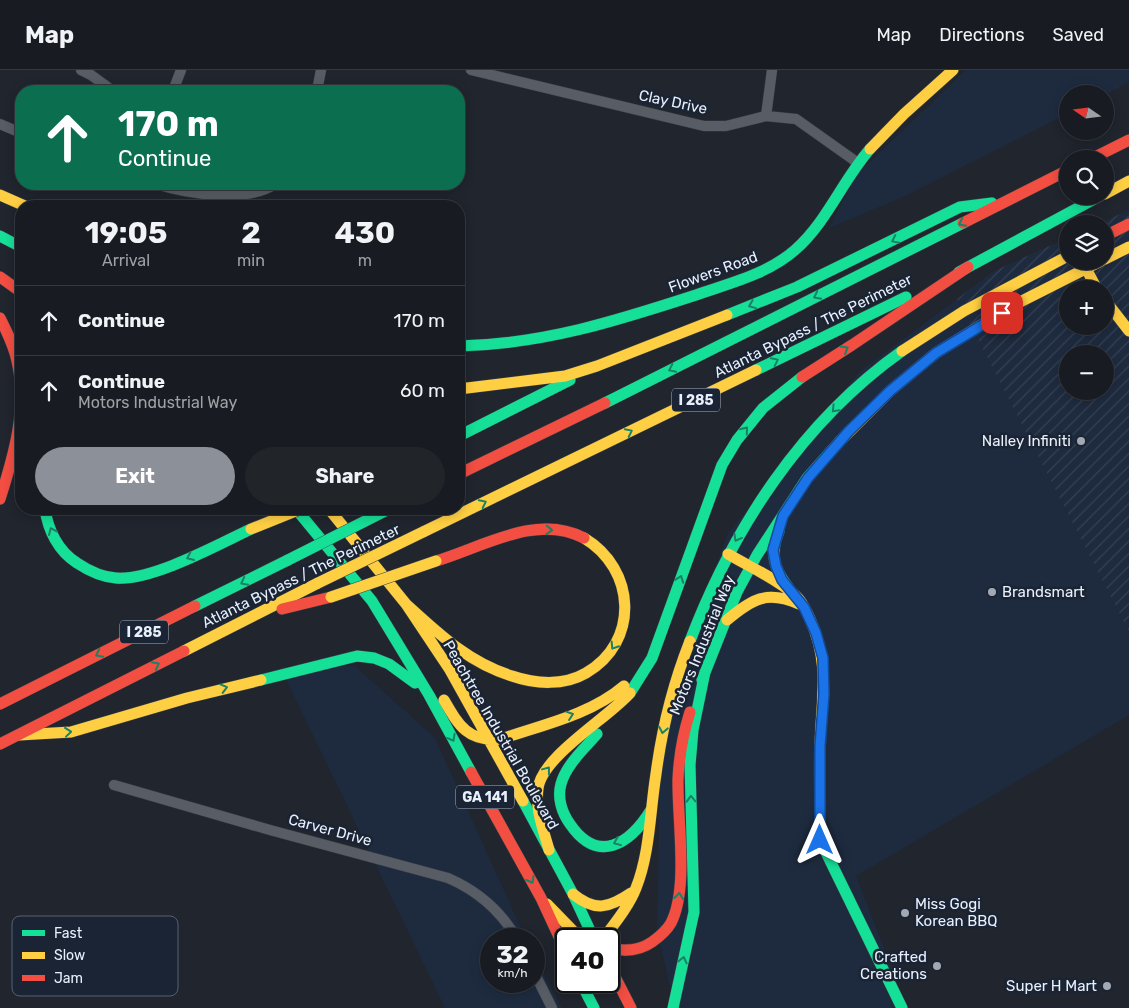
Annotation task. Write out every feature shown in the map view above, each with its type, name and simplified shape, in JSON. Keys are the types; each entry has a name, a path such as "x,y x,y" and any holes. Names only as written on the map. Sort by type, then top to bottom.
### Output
{"main road":[{"name":"Flowers Road","path":"465,346 506,345 544,338 632,316 761,272 784,259 804,242 818,226 858,163 893,125 953,70"},
{"path":"1109,150 1129,140"},
{"name":"Atlanta Bypass / The Perimeter","path":"465,471 669,371 1059,174"},
{"path":"1114,189 1129,181"},
{"path":"0,195 15,202"},
{"path":"465,388 565,376 597,366 797,287 960,207 1005,201"},
{"name":"Atlanta Bypass / The Perimeter","path":"465,512 968,267 1083,205"},
{"path":"1114,232 1129,224"},
{"path":"1114,254 1129,247"},
{"name":"Motors Industrial Way","path":"610,928 636,889 643,862 660,745 672,692 692,634 714,581 740,532 780,474 833,410 873,372 939,325 1059,261"},
{"path":"651,810 642,825 624,840 614,845 599,846 588,843 579,836 566,818 560,801 561,784 566,773 642,676 652,658 722,465 737,440 763,408 806,372 852,345 968,267"},
{"name":"Motors Industrial Way","path":"620,950 628,952 639,950 650,944 667,929 676,911 680,891 678,786 680,752 684,730 736,592 808,478 849,431 890,391 936,353 1075,270"},
{"path":"0,278 15,288"},
{"path":"1114,311 1129,330"},
{"path":"0,318 12,342 15,355"},
{"path":"465,433 597,366"},
{"path":"0,499 13,459 15,446"},
{"path":"47,515 51,531 57,543 68,556 94,574 119,579 147,575 286,515"},
{"name":"GA 141","path":"301,515 372,601 429,695 541,898 555,928"},
{"name":"Peachtree Industrial Boulevard","path":"335,515 406,604 450,670 491,741 573,894 589,928"},
{"name":"Atlanta Bypass / The Perimeter","path":"0,704 377,515"},
{"name":"Atlanta Bypass / The Perimeter","path":"0,744 318,582 458,515"},
{"path":"783,516 773,550 774,558 782,580 804,607 816,633 823,658 824,694 820,746 820,840 902,1008"},
{"path":"250,617 331,597 501,537 526,531 548,529 568,531 579,535 604,553 612,562 621,582 626,606 623,628 608,656 584,674 565,681 553,682 529,681 503,673 464,654 443,638 406,604"},
{"path":"728,554 751,566 797,597"},
{"path":"725,622 740,609 760,597 787,598 804,607"},
{"path":"372,601 403,635 462,729 473,737 491,741 502,739 585,710 619,691 642,664 663,624"},
{"path":"19,735 71,732 187,698 356,656 374,657 390,664 405,674 429,695"},
{"path":"673,1008 694,912 690,765 693,730 705,672"},
{"path":"549,850 538,806 539,783 544,773 556,759 627,696"},
{"path":"573,894 582,902 593,907 603,906 623,899 636,889"},
{"path":"541,898 570,928"},
{"path":"620,986 631,1008"},
{"path":"586,993 594,1008"}],"street":[{"path":"81,70 105,85"},
{"path":"175,85 181,70"},
{"path":"318,85 321,70"},
{"name":"Clay Drive","path":"471,70 704,126 726,126 766,116 796,119 858,163"},
{"path":"766,116 772,70"},
{"path":"0,124 15,130"},
{"path":"184,190 198,193 248,195 264,190"},
{"name":"Carver Drive","path":"114,785 270,830 448,878 473,891 490,905 510,928"},
{"path":"544,993 552,1008"}],"shaded area":[{"path":"966,70 1129,70 1129,82 1114,90 1114,85 1059,85 1059,118 903,197 829,228 857,174"},
{"path":"1129,210 1129,632 957,299 994,271 1059,242 1059,270 1114,270 1114,217"},
{"path":"957,299 1129,632 1129,715 856,876 907,1008 675,1008 657,930 660,778 675,677 728,533 860,371"},
{"path":"355,666 435,738 521,928 480,928 480,993 545,993 545,976 562,1008 445,1008 280,667"}],"traffic: fast":[{"path":"465,346 521,341 579,330 666,305 761,272 795,250 806,239 870,149"},
{"path":"727,315 797,287 960,207 992,203"},
{"path":"959,272 1083,205"},
{"path":"605,403 963,223"},
{"path":"0,236 15,244"},
{"path":"756,370 906,297"},
{"path":"690,641 707,599 727,558 775,480 802,444 833,410 866,379 902,351"},
{"path":"630,693 652,658 722,465 737,440 763,408 802,377"},
{"path":"465,433 570,380"},
{"path":"702,680 737,592 757,555 807,478 840,441"},
{"path":"46,515 51,532 59,546 70,558 100,575 116,578 147,574 166,568 251,529"},
{"path":"301,515 372,601 429,695 471,772"},
{"path":"288,560 377,515"},
{"path":"779,531 774,547 774,560 779,573 788,587"},
{"path":"195,606 288,560"},
{"path":"261,680 357,656 374,658 389,664 415,683"},
{"path":"673,1008 694,912 690,765 693,730 705,672"},
{"path":"597,734 581,751 563,777 560,789 561,805 570,824 581,837 592,844 602,847 624,840 643,822 651,810"},
{"path":"523,801 573,894 589,928"},
{"path":"820,801 820,840 902,1008"},
{"path":"586,993 594,1008"}],"traffic: slow":[{"path":"870,149 904,114 953,70"},
{"path":"1114,189 1129,181"},
{"path":"0,195 15,202"},
{"path":"1114,254 1129,247"},
{"path":"902,351 964,311 1059,261"},
{"path":"840,441 890,391 936,353 1012,306 1083,270"},
{"path":"1087,270 1092,280"},
{"path":"1114,312 1129,331"},
{"path":"465,388 565,376 597,366 727,315"},
{"path":"465,512 756,370"},
{"path":"251,529 286,515"},
{"path":"334,515 406,604 450,670 523,801"},
{"path":"423,532 458,515"},
{"path":"318,583 423,532"},
{"path":"406,604 455,646 496,670 521,679 540,682 559,682 577,677 604,660 616,643 623,625 625,606 622,586 614,568 601,551 584,538"},
{"path":"728,554 789,590 801,601 810,619 821,652 823,667 820,801"},
{"path":"331,597 436,561"},
{"path":"184,651 318,583"},
{"path":"727,620 744,607 760,599 778,598 799,604"},
{"path":"611,928 630,901 641,875 647,846 658,757 665,723 678,673 690,641"},
{"path":"19,735 71,732 187,698 261,680"},
{"path":"444,700 460,725 472,735 480,738 501,739 581,712 611,696 624,686"},
{"path":"549,850 540,820 537,797 542,777 563,751 630,693"},
{"path":"573,894 588,904 602,906 616,902 631,893"},
{"path":"547,904 570,928"}],"traffic: jam":[{"path":"1109,150 1129,140"},
{"path":"963,223 1059,175"},
{"path":"1114,232 1129,224"},
{"path":"802,377 968,267"},
{"path":"0,277 15,288"},
{"path":"0,318 15,352"},
{"path":"465,471 605,403"},
{"path":"0,499 15,444"},
{"path":"436,561 491,541 528,531 547,529 566,531 584,538"},
{"path":"282,609 331,597"},
{"path":"0,704 195,606"},
{"path":"0,744 184,651"},
{"path":"620,950 632,950 642,947 657,938 671,923 676,908 680,891 681,873 678,779 682,745 690,712"},
{"path":"471,772 541,898 555,928"},
{"path":"620,986 631,1008"}],"place":[{"name":"Nalley Infiniti","path":"1081,441"},
{"name":"Brandsmart","path":"992,592"},
{"name":"Miss Gogi Korean BBQ","path":"905,913"},
{"name":"Crafted Creations","path":"937,966"},
{"name":"Super H Mart","path":"1107,986"}],"route":[{"path":"820,840 820,746 824,694 823,658 816,633 804,607 782,580 776,566 773,550 783,516 808,478 849,431 890,391 936,353 1002,313"}]}
